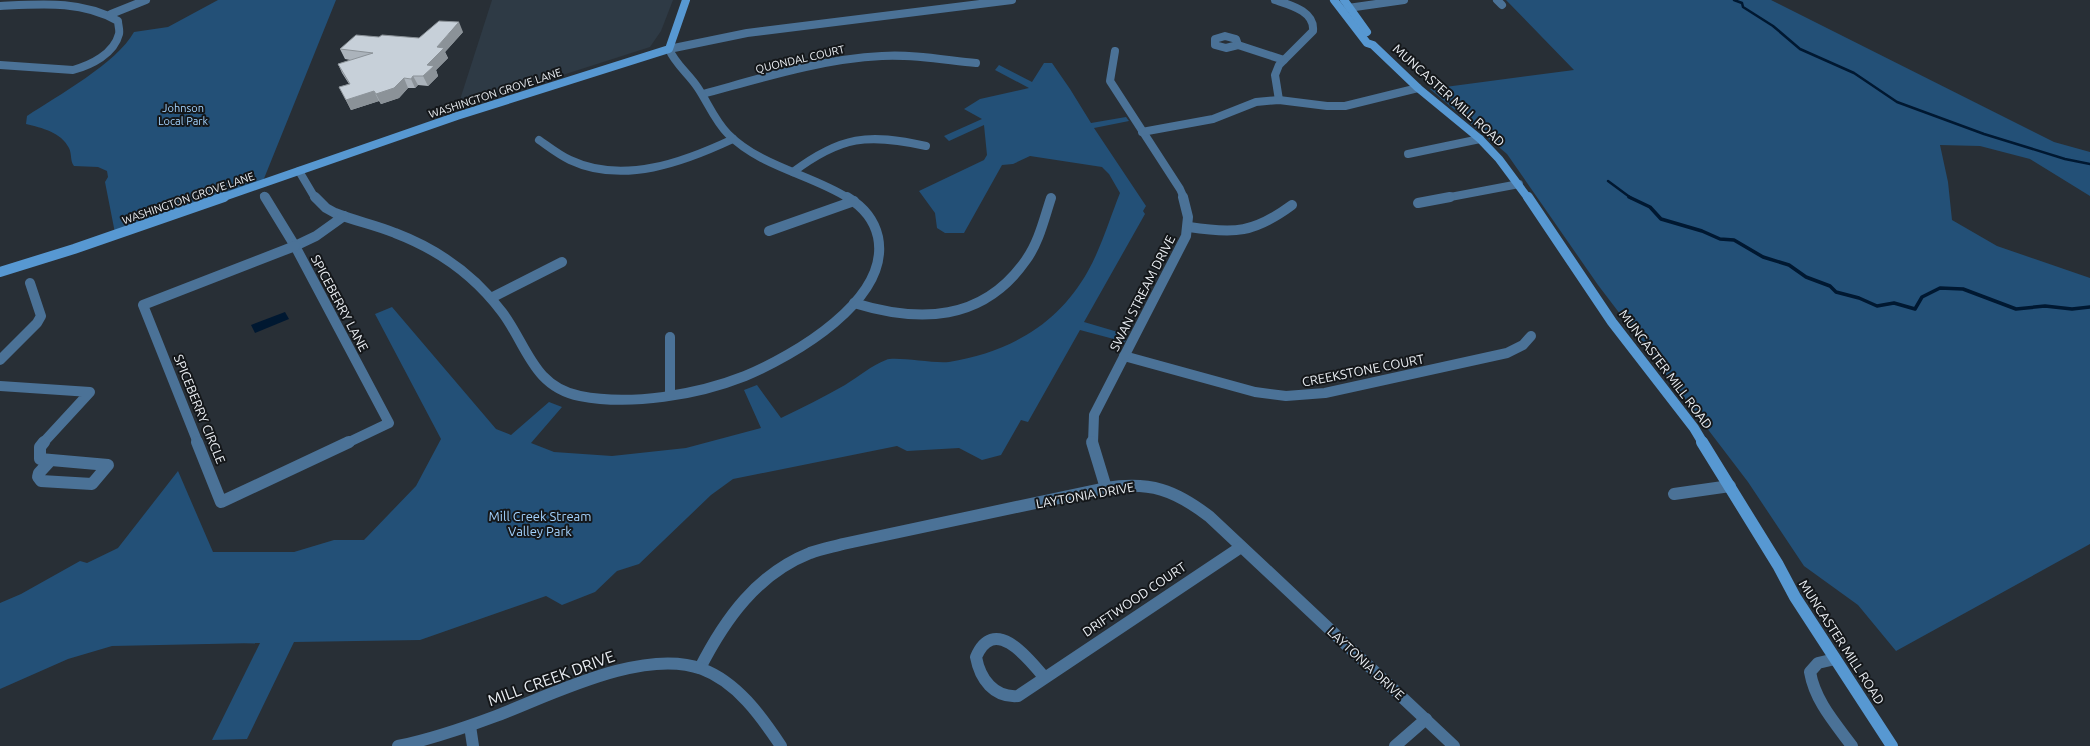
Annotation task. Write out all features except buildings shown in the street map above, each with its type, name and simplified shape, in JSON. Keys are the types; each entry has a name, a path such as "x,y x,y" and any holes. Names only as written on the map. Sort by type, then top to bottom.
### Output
{"main road":[{"path":"669,49 686,0"},
{"name":"MUNCASTER MILL ROAD","path":"1334,0 1367,43 1373,44 1418,88 1480,139 1499,158 1519,184 1612,322 1694,428 1778,565 1795,597 1892,746"},
{"name":"MUNCASTER MILL ROAD","path":"1344,0 1348,8 1375,43 1373,44"},
{"name":"WASHINGTON GROVE LANE","path":"0,272 74,249 457,116 669,49"}],"street":[{"path":"111,14 146,0"},
{"name":"WASHINGTON GROVE LANE","path":"669,49 727,37 790,27 1012,0"},
{"path":"1275,0 1302,11 1313,21 1314,27 1313,31 1284,60 1275,75 1279,100"},
{"path":"1348,8 1404,0"},
{"path":"0,6 73,4 99,8 111,14 118,21 119,33 112,47 92,64 74,70 0,65"},
{"path":"1238,45 1284,60"},
{"path":"299,171 318,202 330,210 397,233 431,249 463,271 491,298 514,328 537,371 555,388 574,395 602,399 639,400 720,385 768,366 810,342 833,325 864,291 879,260 880,246 877,232 871,220 854,201 834,188 765,160 733,139 716,120 703,94 684,69 671,56 669,49"},
{"name":"SWAN STREAM DRIVE","path":"1106,488 1092,447 1090,427 1094,415 1186,236 1189,227 1188,207 1183,195 1110,81 1114,51"},
{"name":"QUONDAL COURT","path":"703,94 826,63 854,58 909,56 976,63"},
{"path":"1142,132 1213,119 1256,102 1279,100 1327,106 1345,106 1418,88"},
{"path":"793,172 824,150 856,140 880,137 926,146"},
{"path":"540,140 561,156 577,164 599,169 632,170 678,162 701,154 733,139"},
{"path":"1408,154 1480,139"},
{"path":"1418,202 1519,184"},
{"name":"SPICEBERRY LANE","path":"264,196 295,246 389,423"},
{"path":"854,303 894,314 923,316 941,315 971,307 985,300 1007,284 1026,260 1034,245 1051,198"},
{"path":"769,231 854,201"},
{"path":"1189,227 1218,231 1246,229 1268,222 1292,205"},
{"path":"295,246 316,236 344,216"},
{"name":"SPICEBERRY CIRCLE","path":"295,246 143,305 221,502 389,423"},
{"path":"491,298 562,262"},
{"path":"0,360 37,323 41,316 30,283"},
{"name":"CREEKSTONE COURT","path":"1124,356 1254,392 1300,396 1325,393 1507,353 1523,345 1532,336"},
{"path":"670,337 670,395"},
{"path":"0,386 90,392 40,447 40,459 108,465 92,484 41,481 38,477 39,473 50,461"},
{"name":"LAYTONIA DRIVE","path":"700,668 721,628 739,603 784,566 810,554 843,544 1106,488 1129,484 1151,486 1171,492 1192,503 1241,546 1454,746"},
{"path":"1674,494 1730,486"},
{"name":"DRIFTWOOD COURT","path":"1044,677 1010,640 1001,639 990,641 979,649 976,656 981,675 998,694 1009,698 1018,696 1044,677 1241,546"},
{"path":"1835,659 1818,663 1810,672 1811,684 1852,746"},
{"name":"MILL CREEK DRIVE","path":"398,746 425,741 470,726 589,680 624,669 664,664 700,668 730,684 759,712 781,746"},
{"path":"1395,746 1426,720"},
{"path":"470,726 473,746"}],"shaded area":[{"path":"492,0 673,0 661,31 650,47 457,109"},
{"path":"285,312 289,319 255,333 251,325"}],"green space":[{"name":"Johnson Local Park","path":"218,0 336,0 263,181 115,233 105,182 108,177 107,171 98,167 74,166 70,150 66,143 56,134 26,124 27,116 70,89 101,67 126,44 134,32 168,27"},
{"path":"1506,0 1771,0 2054,142 2090,152 2090,196 2030,159 1980,146 1940,145 1948,182 1952,220 1997,246 2090,278 2090,544 1896,651 1858,605 1804,566 1748,482 1598,285 1507,154 1430,89 1574,70"},
{"name":"Mill Creek Stream Valley Park","path":"1044,63 1052,63 1091,123 1126,117 1129,121 1094,128 1146,206 1143,211 1145,214 1084,322 1128,335 1125,342 1080,330 1028,422 1021,420 1001,455 982,460 959,448 907,451 897,446 733,479 711,495 639,564 617,571 595,592 562,605 546,596 420,640 294,642 247,739 212,740 260,643 112,646 68,659 0,689 0,603 21,594 80,561 87,563 118,548 178,471 213,552 294,552 334,540 364,540 416,486 441,439 375,314 392,307 496,429 511,435 549,402 562,407 531,443 554,452 612,456 686,448 761,428 744,390 757,385 781,418 850,382 870,368 886,360 898,359 949,362 992,351 1030,333 1047,321 1062,307 1076,290 1093,262 1120,193 1109,174 1102,167 1030,156 1013,164 1002,165 964,233 945,233 937,228 935,213 919,191 984,160 987,155 984,125 949,141 944,136 982,119 964,109 980,99 1029,88 995,70 999,65 1032,82"}],"waterway":[{"path":"1734,0 1742,3 1743,7 1773,26 1800,49 1854,73 1897,102 1984,134 2065,159 2090,164"},
{"path":"1608,181 1631,198"},
{"path":"1631,198 1650,207 1661,219 1702,231 1720,239 1734,240 1763,257 1789,265 1806,277 1830,286 1836,292 1859,298 1877,306 1894,303 1915,309 1922,297 1940,288 1963,289 2016,309 2045,306 2072,309 2090,307"}]}
